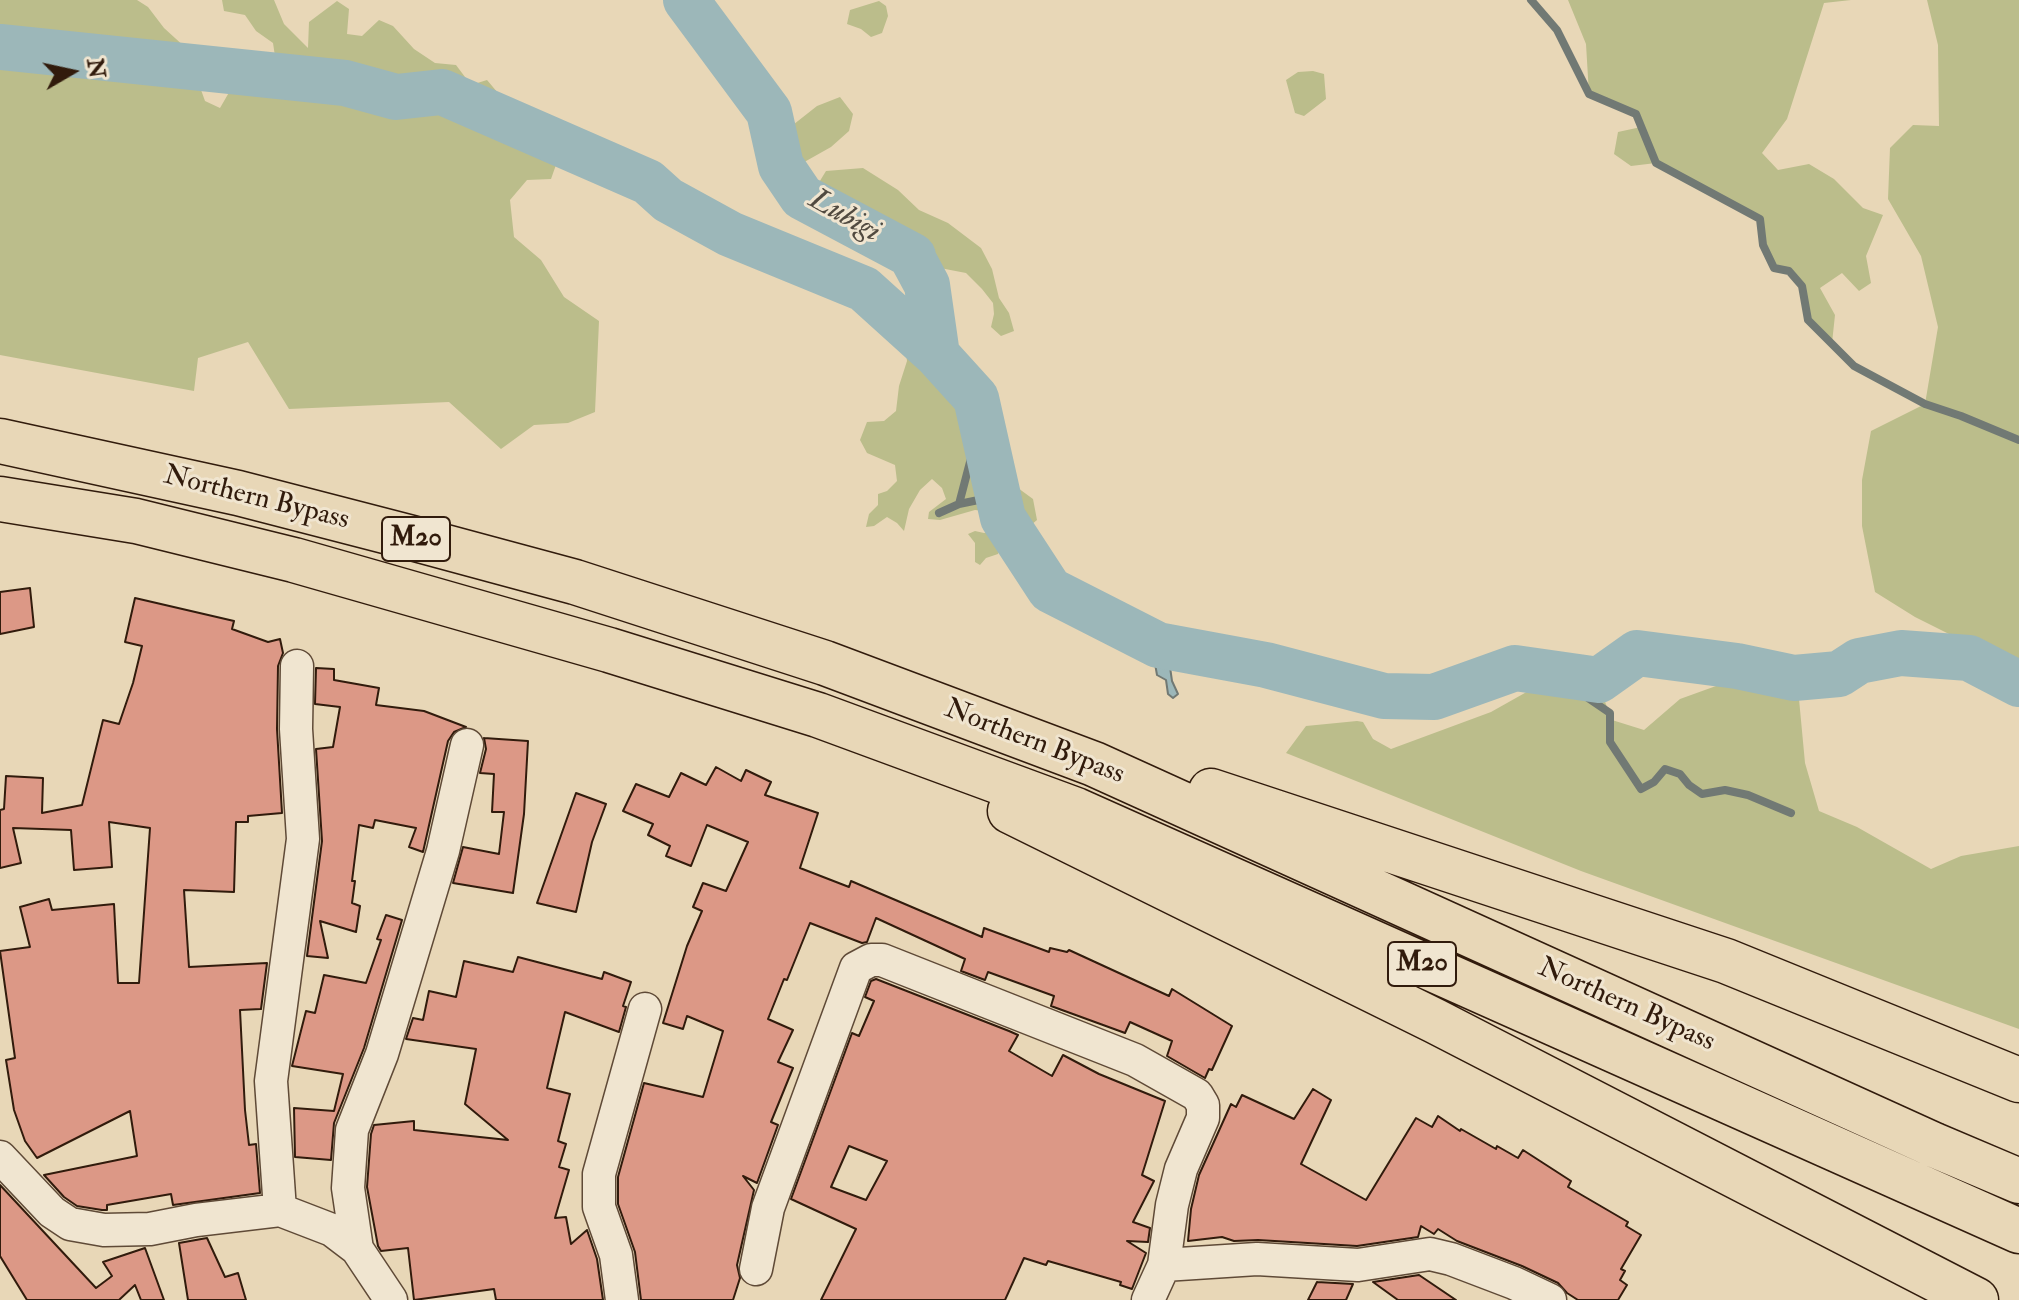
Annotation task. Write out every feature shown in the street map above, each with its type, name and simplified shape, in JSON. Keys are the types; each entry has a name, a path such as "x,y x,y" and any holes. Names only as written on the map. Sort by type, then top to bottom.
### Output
{"highway":[{"name":"Northern Bypass","path":"0,441 238,493 412,538 575,582 825,663 1094,764 1919,1139 2019,1181"},
{"name":"Northern Bypass","path":"0,499 136,521 294,560 579,641 818,715 1076,810 2019,1231"},
{"path":"825,663 1726,961 2019,1080"},
{"path":"818,715 1435,1021 1976,1300"}],"street":[{"path":"280,1210 271,1081 303,839 296,729 297,666"},
{"path":"357,1249 348,1188 350,1141 355,1119 390,1027 443,851 467,745"},
{"path":"756,1269 768,1208 856,968 871,960 882,960 1135,1060 1197,1095 1203,1105 1203,1118 1181,1169 1164,1265 1148,1300"},
{"path":"622,1300 616,1255 599,1207 599,1174 645,1009"},
{"path":"0,1157 52,1212 70,1224 104,1230 150,1229 280,1210 332,1230 357,1249 391,1300"},
{"path":"1164,1265 1257,1259 1358,1265 1430,1254 1463,1264 1550,1300"}],"green space":[{"path":"0,0 137,0 148,7 164,28 186,48 205,101 220,108 231,89 213,53 220,49 237,51 241,81 256,84 276,63 273,43 256,31 245,15 224,11 222,0 274,0 284,24 308,48 309,22 337,1 349,9 347,34 362,36 379,20 393,26 414,49 435,63 456,65 471,85 487,80 498,93 494,134 557,162 551,179 527,180 510,200 514,237 541,260 564,297 599,321 595,412 568,423 534,425 501,449 449,402 289,409 248,342 198,358 194,391 0,355"},
{"path":"1568,0 1851,0 1824,3 1787,119 1762,153 1778,170 1809,164 1834,179 1863,208 1883,215 1866,256 1871,283 1859,291 1842,273 1820,288 1835,315 1832,343 1808,320 1802,286 1789,271 1774,268 1763,245 1760,219 1656,163 1631,166 1614,154 1618,132 1641,127 1636,114 1589,94 1586,44"},
{"path":"1927,0 2019,0 2019,684 1969,658 1959,639 1875,592 1862,526 1862,480 1871,431 1925,404 1938,327 1921,256 1888,199 1890,148 1913,125 1939,126 1938,45"},
{"path":"879,1 886,6 888,16 882,33 871,37 847,24 850,10"},
{"path":"1298,72 1324,74 1326,99 1304,116 1295,113 1286,80"},
{"path":"840,97 853,114 849,131 831,147 799,165 771,164 767,148 770,139 817,106"},
{"path":"863,168 898,190 919,210 948,223 981,248 992,269 999,298 1009,313 1014,331 1001,336 991,327 993,303 982,289 966,273 940,268 949,290 950,317 942,341 947,380 951,400 965,418 985,416 997,462 1007,480 1033,499 1037,520 1031,525 994,512 975,510 940,520 928,519 929,512 946,499 942,488 932,479 920,490 909,509 904,531 887,517 874,526 866,527 869,514 878,505 878,494 887,491 897,481 895,465 867,453 860,440 867,422 884,421 896,411 899,386 907,361 905,345 912,312 921,290 913,259 857,238 819,216 815,189 826,171"},
{"path":"994,531 1001,544 998,554 986,558 980,565 975,562 975,543 968,534"},
{"path":"1759,664 1799,699 1805,763 1819,811 1857,827 1931,869 1961,856 2019,846 2019,1029 1581,871 1286,753 1306,726 1357,721 1363,722 1373,739 1391,749 1491,712 1539,685 1599,686 1612,720 1644,730 1680,699 1716,686"}],"water":[{"path":"1114,623 1150,623 1180,649 1169,660 1172,681 1178,694 1173,698 1168,694 1166,680 1157,675 1154,658 1119,636"},
{"path":"1206,648 1236,659 1214,674 1190,651"},
{"path":"1278,652 1297,659 1323,679 1295,686 1236,659"},
{"path":"1500,656 1524,661 1542,671 1525,680 1467,685 1482,666"},
{"path":"1420,689 1454,690 1444,701 1432,705 1407,697"}],"building":[{"path":"30,588 34,627 0,634 0,592"},
{"path":"135,598 234,621 232,629 268,642 280,639 283,653 278,666 277,729 282,813 248,816 248,822 236,822 234,892 184,890 189,967 267,963 261,1009 240,1010 245,1110 249,1145 256,1144 260,1193 173,1205 171,1194 107,1205 107,1210 102,1210 77,1206 44,1175 137,1156 130,1111 37,1158 25,1141 14,1110 6,1060 15,1058 0,951 30,947 20,907 49,899 52,910 114,904 118,983 139,983 150,828 109,822 112,867 74,870 71,830 13,828 21,863 0,868 0,810 4,809 6,776 43,778 42,813 82,805 103,720 119,724 133,683 142,646 125,642"},
{"path":"316,668 334,669 334,680 379,688 376,705 424,711 466,727 454,732 448,741 423,852 409,847 416,828 375,820 373,828 359,825 352,881 355,881 352,903 360,906 356,932 320,921 328,958 307,956 322,841 316,749 333,747 340,707 315,704"},
{"path":"484,738 528,741 524,814 513,893 453,883 463,847 499,854 504,812 492,812 494,774 480,773 486,749"},
{"path":"716,767 741,781 746,770 771,782 765,795 818,813 800,868 849,887 851,881 982,937 984,928 1049,952 1050,948 1069,950 1169,996 1172,989 1232,1026 1212,1070 1209,1069 1205,1078 1167,1056 1172,1041 1130,1022 1125,1033 1051,1006 1054,996 988,972 985,980 961,971 965,959 876,918 867,942 862,943 810,923 768,1019 793,1030 778,1062 793,1068 771,1122 778,1125 757,1183 743,1176 754,1190 737,1265 740,1278 733,1300 641,1300 635,1252 618,1204 618,1177 644,1083 703,1097 723,1031 687,1016 683,1029 663,1023 687,946 702,911 693,907 703,883 726,891 748,842 707,825 691,866 666,856 670,846 648,835 653,824 623,811 636,784 669,797 681,773 706,785"},
{"path":"576,793 606,804 592,842 576,912 537,903"},
{"path":"386,915 402,920 364,1048 334,1123 331,1160 295,1157 294,1108 334,1111 343,1074 292,1066 306,1011 315,1013 324,975 366,983"},
{"path":"518,957 602,979 604,972 631,982 619,1032 565,1012 547,1088 570,1094 558,1141 566,1144 559,1167 569,1170 555,1218 566,1217 571,1244 587,1230 597,1259 603,1300 496,1300 494,1289 414,1300 408,1248 381,1251 378,1246 367,1187 371,1134 374,1125 414,1121 414,1130 508,1140 465,1104 476,1049 406,1039 413,1018 423,1020 429,991 456,997 464,961 513,972"},
{"path":"876,979 1018,1035 1009,1051 1052,1076 1063,1055 1099,1074 1165,1101 1142,1175 1154,1181 1133,1222 1150,1228 1148,1242 1127,1241 1146,1253 1132,1289 1120,1285 1121,1282 1048,1261 1046,1265 1024,1258 1005,1300 821,1300 856,1229 791,1199 852,1033 859,1036 874,1001 865,997 871,981","holes":["849,1146 887,1161 866,1200 831,1187"]},
{"path":"1313,1089 1331,1100 1301,1164 1366,1200 1416,1118 1432,1127 1438,1116 1460,1131 1518,1158 1523,1150 1571,1181 1568,1187 1628,1222 1626,1226 1641,1235 1621,1269 1625,1271 1620,1280 1627,1285 1618,1300 1578,1300 1558,1283 1522,1266 1457,1241 1438,1229 1434,1234 1421,1226 1418,1237 1357,1246 1234,1241 1222,1237 1188,1241 1199,1175 1231,1104 1236,1107 1242,1095 1294,1119"},
{"path":"0,1185 96,1288 112,1276 103,1262 145,1248 164,1300 141,1300 135,1285 119,1300 27,1300 0,1256"},
{"path":"207,1238 225,1277 238,1273 246,1300 188,1300 179,1243"},
{"path":"1419,1275 1456,1300 1398,1300 1373,1282"},
{"path":"1317,1282 1353,1284 1346,1300 1308,1300"}],"waterway":[{"name":"Lubigi","path":"686,0 769,112 781,166 802,197 913,256 927,285 937,355"},
{"path":"1531,0 1557,30 1589,94 1636,114 1656,163 1760,219 1763,245 1774,268 1789,271 1802,286 1808,320 1854,366 1925,404 2019,440"},
{"path":"0,47 345,83 396,97 442,92 648,182 668,200 730,234 864,289 937,355 976,398 1003,518 1050,590 1158,645 1266,665 1384,696 1434,697 1515,668 1599,680 1637,653 1737,666 1794,678 1839,674 1859,661 1901,653 1969,658 2019,684"},
{"path":"939,513 959,504 981,420"},
{"path":"959,504 998,496"},
{"path":"1576,677 1585,696 1610,713 1610,742 1641,789 1654,782 1665,769 1680,774 1702,794 1725,790 1748,795 1791,813"}]}
